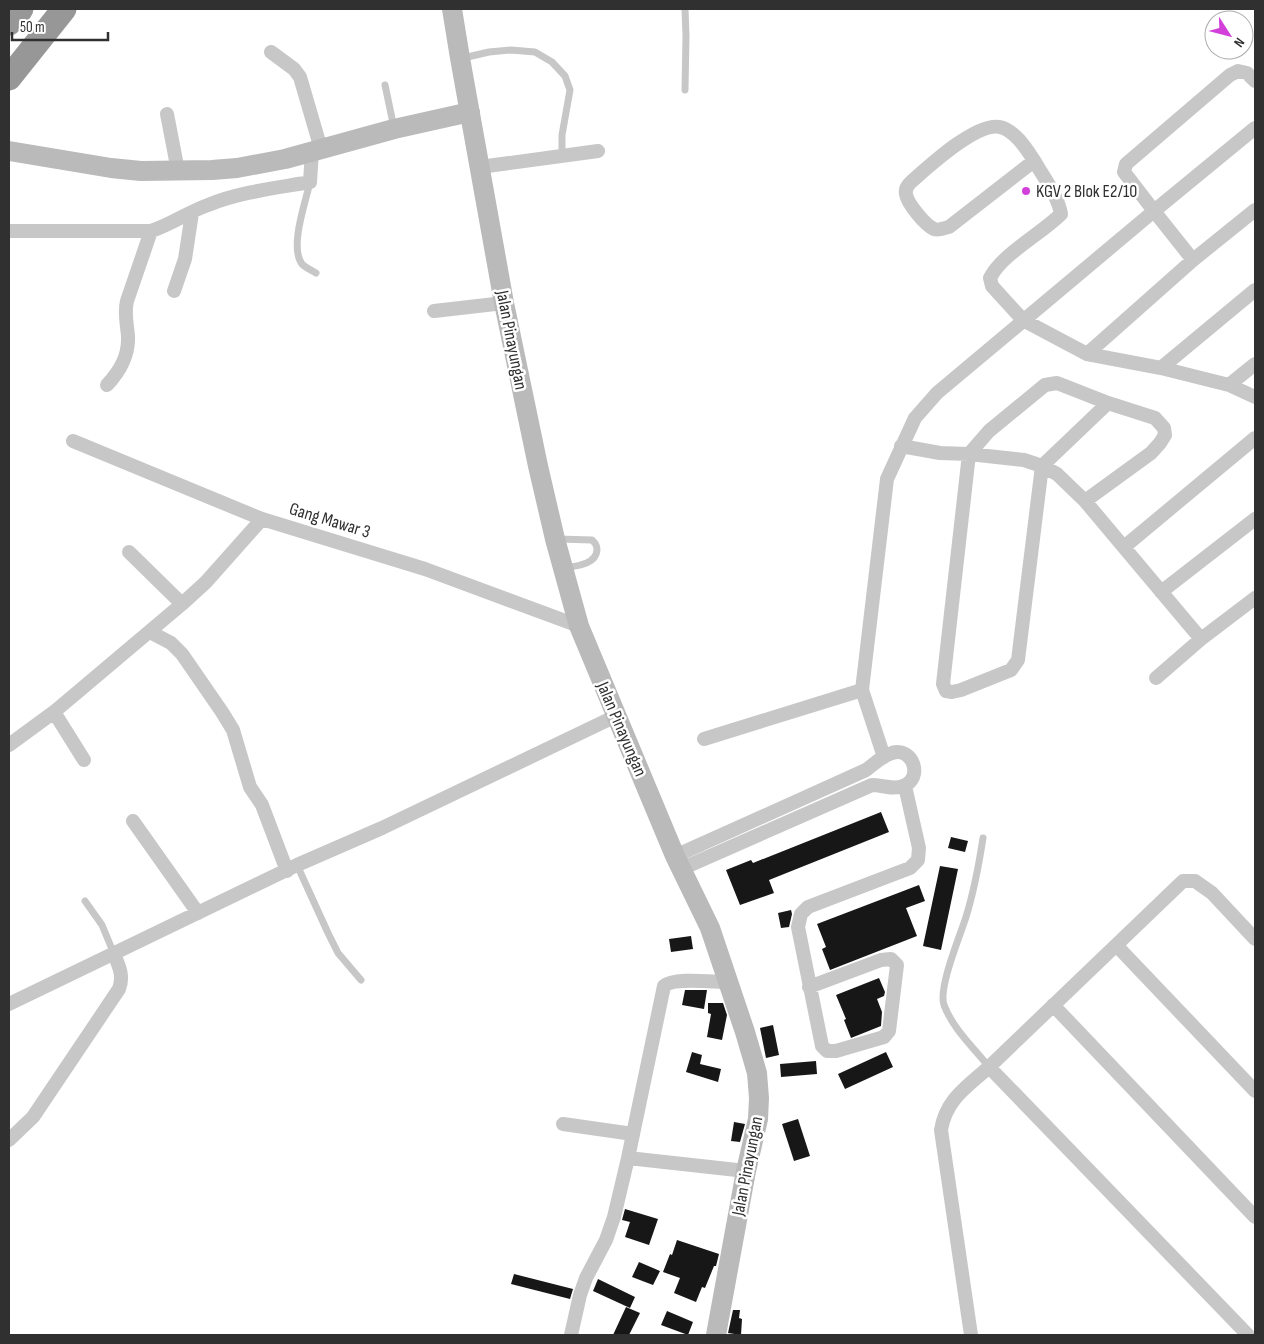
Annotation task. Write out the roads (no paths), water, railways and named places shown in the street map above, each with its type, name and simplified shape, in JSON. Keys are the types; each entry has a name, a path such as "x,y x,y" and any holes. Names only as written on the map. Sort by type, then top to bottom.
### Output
{"highway":[{"path":"9,23 21,9"},
{"path":"9,78 64,9"}],"main road":[{"name":"Jalan Pinayungan","path":"452,9 504,303 538,466 555,539 579,626 678,863 710,928 727,982 746,1032 756,1074 759,1098 758,1119 746,1171 716,1335"},
{"path":"17,152 111,168 142,171 237,168 285,159 394,129 470,112"}],"street":[{"path":"9,231 151,230 168,226 207,205 232,196 310,182 317,150 300,77 294,69 271,52"},
{"path":"1193,260 1124,172 1126,164 1230,75 1238,71 1247,73 1255,80"},
{"path":"166,114 178,171"},
{"path":"1034,161 949,227 939,230 927,224 910,204 906,196 906,189 910,182 962,141 981,129 999,127 1008,131 1019,139 1034,161 1059,205 1061,214 993,272 990,278 992,286 1024,320 1086,354 1161,368 1229,385 1255,397"},
{"path":"884,757 862,690 887,479 914,418 938,393 1255,128"},
{"path":"480,167 598,151"},
{"path":"1086,354 1193,260 1255,210"},
{"path":"174,291 185,259 192,213"},
{"path":"107,385 117,374 124,362 128,338 125,310 151,230"},
{"path":"1161,368 1255,290"},
{"path":"434,311 504,303"},
{"path":"1229,385 1255,364"},
{"path":"1085,501 1151,453 1165,435 1164,428 1155,418 1108,403 1057,383 1045,385 988,431 969,454 943,684 946,690 952,692 961,690 1011,670 1018,660 1042,466 1108,403"},
{"path":"1124,546 1255,438"},
{"name":"Gang Mawar 3","path":"73,440 262,519 425,569 579,626"},
{"path":"901,446 940,452 1024,460 1042,466 1057,474 1085,501 1201,639"},
{"path":"9,745 54,712 182,604 220,568 262,519"},
{"path":"1161,592 1255,519"},
{"path":"130,552 182,604"},
{"path":"1156,678 1201,639 1255,598"},
{"path":"150,632 171,643 182,654 222,712 232,730 250,787 262,805 292,868"},
{"path":"704,739 862,690"},
{"path":"54,712 84,760"},
{"path":"9,1004 292,868 382,828 616,716"},
{"path":"894,752 902,752 914,764 915,772 905,786 896,788 872,785 863,788 678,863 866,770 894,752"},
{"path":"857,774 863,788"},
{"path":"809,987 881,960 891,959 897,965 889,1031 884,1037 836,1050 827,1051 822,1046 809,987 798,927 802,914 808,907 910,868 918,860 919,848 905,786"},
{"path":"133,821 198,913"},
{"path":"971,1335 941,1130 943,1119 949,1107 958,1095 989,1068 1183,881 1194,881 1212,894 1255,939"},
{"path":"1116,945 1255,1091"},
{"path":"9,1140 33,1118 119,988 122,981 122,973 114,954"},
{"path":"571,1335 586,1278 603,1248 614,1217 664,986 667,983 689,981 727,982"},
{"path":"1053,1005 1255,1217"},
{"path":"989,1068 1248,1335"},
{"path":"564,1124 633,1134"},
{"path":"628,1158 746,1171"}],"lane":[{"path":"684,9 686,36 685,90"},
{"path":"460,58 511,50 535,52 552,62 565,76 570,90 562,136 562,156"},
{"path":"385,85 394,129"},
{"path":"310,182 297,238 298,252 302,264 316,273"},
{"path":"555,539 592,540 596,543 596,554 591,560 563,568"},
{"path":"983,838 979,867 966,916 945,981 943,1003 953,1023 989,1068"},
{"path":"292,868 335,946 361,980"},
{"path":"86,901 102,925 114,954"}],"place":[{"name":"KGV 2 Blok E2/10","path":"1026,191"}]}
